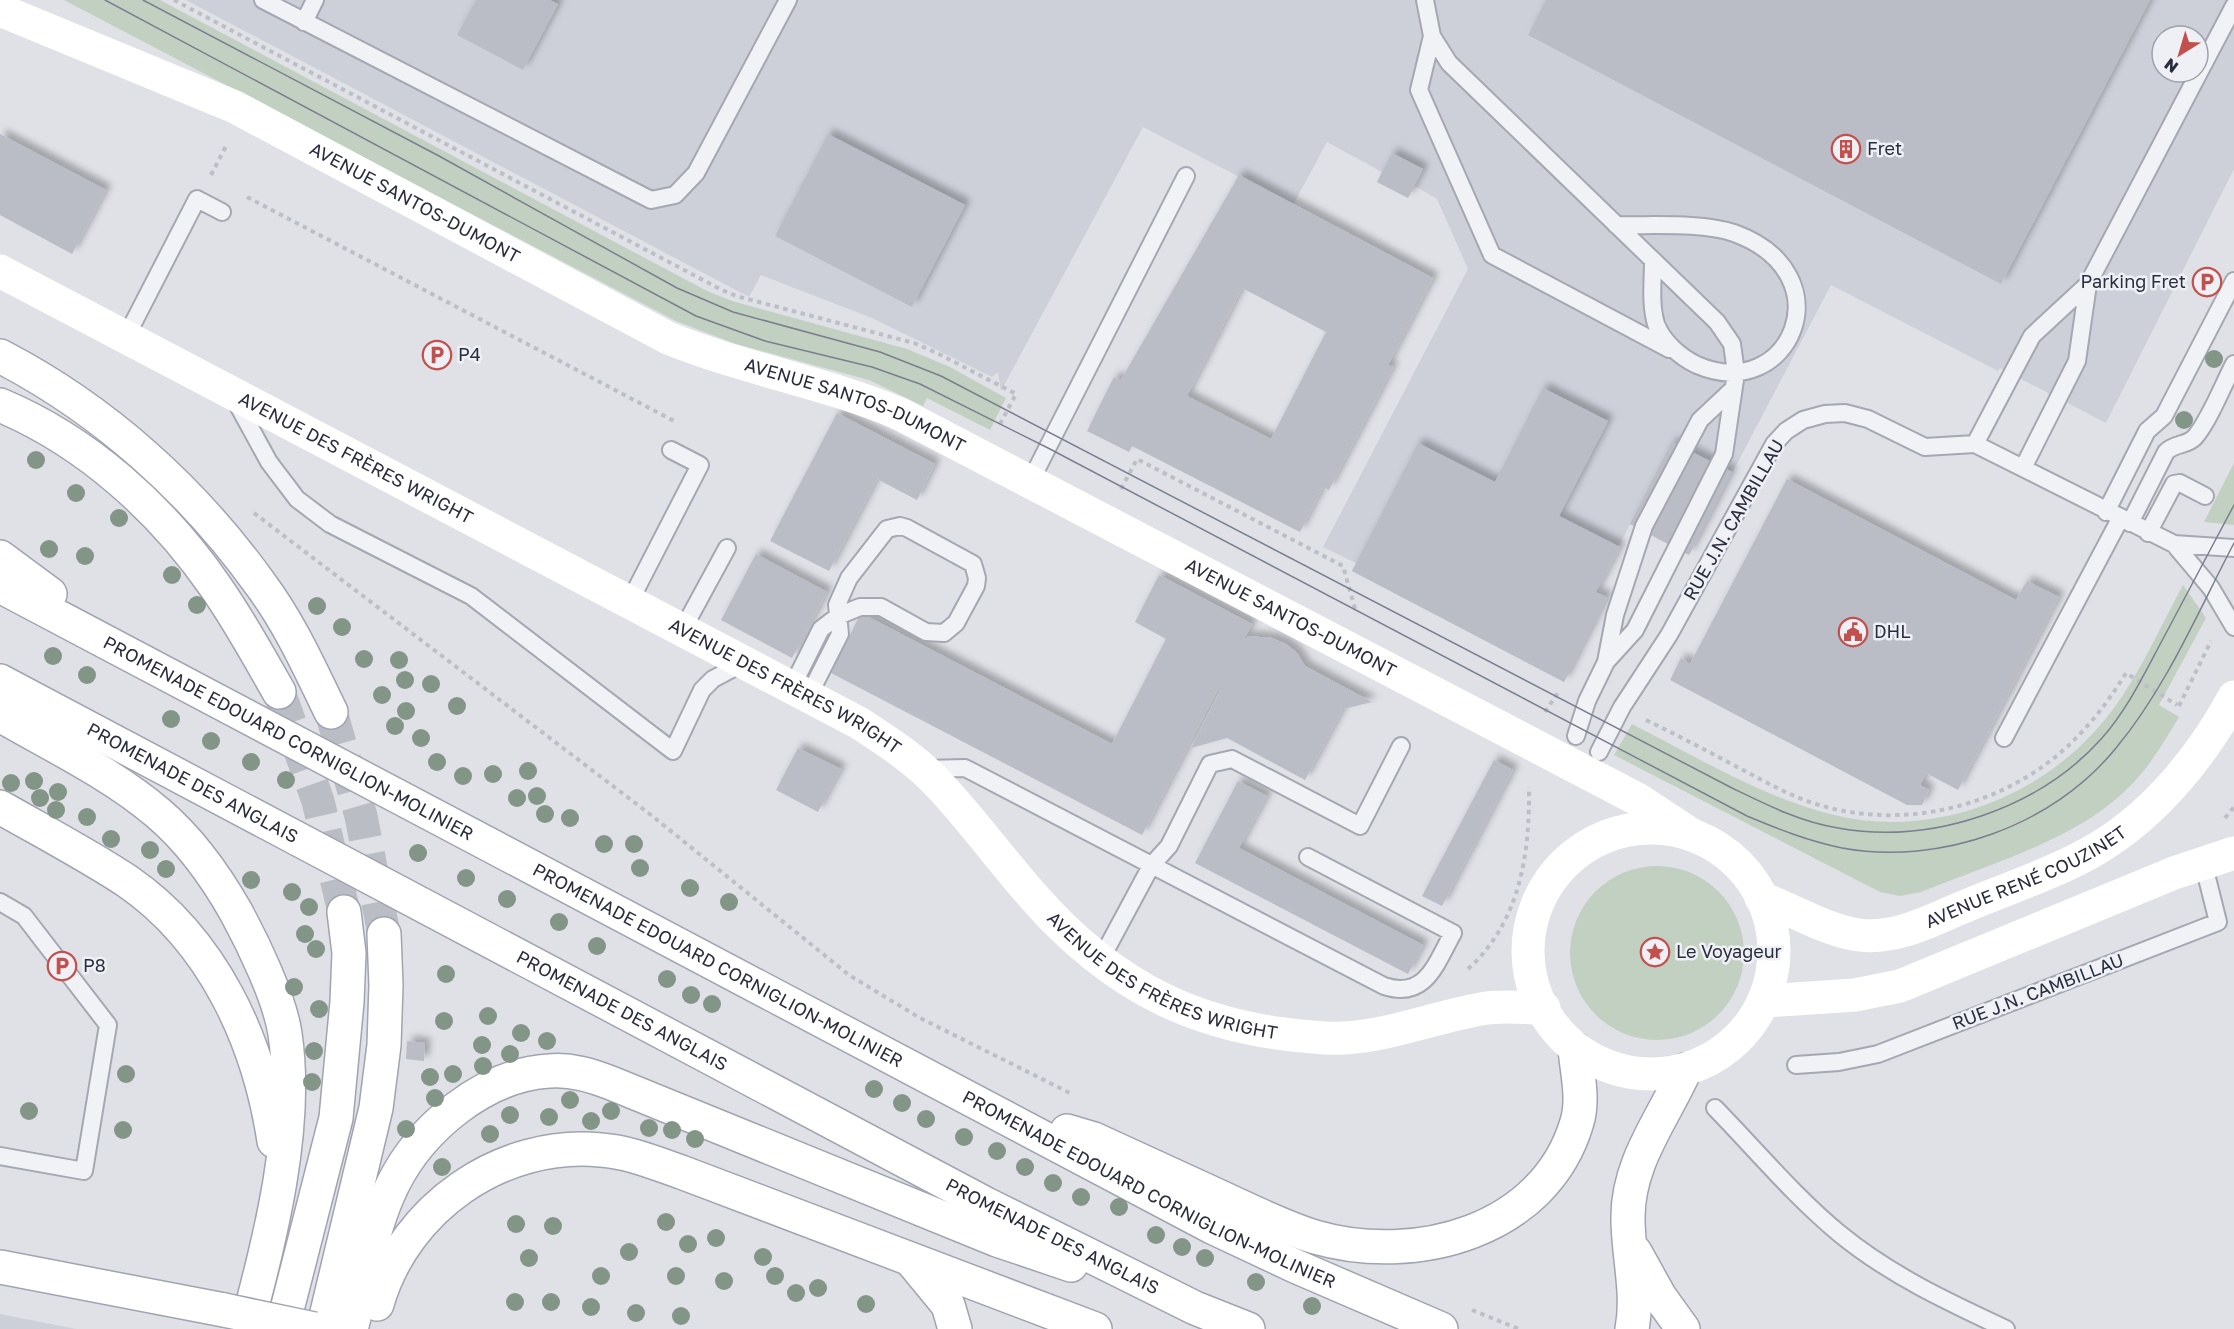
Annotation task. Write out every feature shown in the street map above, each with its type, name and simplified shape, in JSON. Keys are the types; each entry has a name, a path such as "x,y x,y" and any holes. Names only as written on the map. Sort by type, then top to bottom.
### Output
{"main road":[{"name":"AVENUE SANTOS-DUMONT","path":"0,10 235,107 668,338 712,356 870,401 1639,800 1692,835"},
{"name":"AVENUE DES FRÈRES WRIGHT","path":"0,271 682,628 867,728 940,786 1032,896 1078,943 1149,994 1215,1021 1288,1035 1328,1038 1368,1036 1482,1009 1544,1008"},
{"path":"0,356 50,384 94,414 144,453 207,518 262,585 303,653 331,712"},
{"path":"0,405 23,414 71,443 115,476 166,526 215,585 279,692"},
{"path":"0,557 129,652"},
{"name":"PROMENADE EDOUARD CORNIGLION-MOLINIER","path":"0,586 129,652 1212,1227 1316,1276 1441,1329"},
{"name":"PROMENADE DES ANGLAIS","path":"0,681 986,1204 1195,1308 1237,1325 1266,1329"},
{"name":"AVENUE RENÉ COUZINET","path":"1761,898 1838,930 1880,935 1900,932 1935,919 2074,861 2123,831 2166,791 2199,756 2234,697"},
{"path":"0,715 132,792 191,844 221,886 254,944 285,1031 290,1083 279,1179 262,1270 235,1320"},
{"path":"0,807 128,882 179,926 213,971 240,1019 257,1064 271,1123 279,1179"},
{"path":"1651,828 1692,835 1728,855 1747,874 1761,898 1772,922 1775,962 1765,1001 1726,1049 1685,1070 1666,1076 1634,1074 1595,1062 1575,1049 1559,1032 1544,1008 1528,964 1530,923 1546,885 1574,854 1610,834 1651,828"},
{"path":"1765,1001 1863,994 1900,986 2203,862 2234,854"},
{"path":"282,1329 336,1118 347,1002 349,953 344,912"},
{"path":"323,1329 376,1108 384,1045 387,985 384,934"},
{"path":"982,1105 1094,1139 1259,1215 1315,1237 1372,1248 1407,1247 1471,1232 1513,1212 1534,1196 1555,1168 1578,1120 1580,1100 1575,1049"},
{"path":"1632,1329 1635,1297 1628,1218 1632,1181 1648,1141 1685,1070"},
{"path":"351,1329 384,1205 402,1167 416,1148 449,1115 487,1090 508,1080 549,1071 585,1074 611,1083 997,1240 1195,1308"},
{"path":"370,1329 381,1292 397,1255 430,1215 452,1195 496,1167 549,1152 602,1150 634,1156 1095,1329"},
{"path":"1629,1243 1660,1297 1683,1329"},
{"path":"910,1258 948,1305 955,1329"},
{"path":"0,1267 235,1320 314,1329"}],"lane":[{"path":"20,0 74,40"},
{"path":"263,0 651,200 675,195 696,174 788,0"},
{"path":"304,22 315,0"},
{"path":"1425,0 1432,36 1455,71 1653,260 1725,331 1732,344 1735,381 1724,454 1635,630 1606,662"},
{"path":"1975,444 2032,336 2088,284 2234,6"},
{"path":"1432,36 1419,90 1492,255 1679,355 1735,381"},
{"path":"1030,482 1186,176"},
{"path":"126,337 197,199 216,209"},
{"path":"1576,736 1587,701 1606,662 1615,615 1644,526 1700,420 1735,381 1772,357 1791,333 1798,303 1795,287 1788,274 1765,251 1727,231 1616,225"},
{"path":"1653,260 1653,309 1656,324 1661,335 1679,355"},
{"path":"2119,518 2147,430 2164,416 2234,281"},
{"path":"2023,468 2077,361 2088,284"},
{"path":"2004,738 2119,518 2166,452 2175,446 2185,444 2196,436 2234,364"},
{"path":"230,391 269,462 297,499 330,524 471,596 673,751 702,690 713,679 745,662"},
{"name":"RUE J.N. CAMBILLAU","path":"1599,752 1622,707 1669,635 1766,458 1786,431 1803,420 1825,414 1845,413 1868,419 1925,447 1975,444 2148,533 2174,544 2211,588 2234,627"},
{"path":"630,601 700,465 676,452"},
{"path":"2148,533 2174,484 2180,483 2205,495"},
{"path":"801,691 821,630 838,616 860,607 880,607 926,632 944,633 956,623 976,586 976,571 973,564 965,559 907,528 893,526 887,529 849,578 837,605 838,616"},
{"path":"2174,544 2234,548"},
{"path":"682,628 727,548"},
{"path":"1100,961 1151,866 1169,846 1210,764 1232,759 1360,826 1401,746"},
{"path":"921,769 965,768 1384,986 1399,991 1413,988 1427,979 1453,933 1308,857"},
{"name":"RUE J.N. CAMBILLAU","path":"1796,1065 1839,1062 1878,1054 2218,922 2203,862"},
{"path":"0,902 24,916 108,1025 84,1171 0,1156"},
{"path":"1715,1108 1808,1205 1840,1234 1908,1280 2006,1329"}],"path":[{"path":"227,144 209,177 695,431 676,452"},
{"path":"216,209 221,184"},
{"path":"265,522 651,815 849,975 920,1018 1075,1095"},
{"path":"1462,973 1497,933 1516,896 1527,845 1530,787"}],"shaded area":[{"path":"186,0 2234,0 2234,169 2106,423 2000,368 1998,371 1831,285 1689,555 1630,524 1597,591 1607,597 1564,682 1352,571 1356,563 1323,547 1468,269 1437,199 1415,186 1408,198 1377,182 1382,172 1327,142 1293,205 1143,127 1001,391 998,372 992,377 872,318 761,275 749,297"},
{"path":"0,1314 76,1329 0,1329"}],"green space":[{"path":"64,0 160,0 707,291 732,301 907,349 950,367 1006,398 990,430 927,398 923,406 869,380 736,344 676,321"},
{"path":"2234,463 2234,525 2204,522"},
{"path":"2183,585 2206,618 2159,705 2179,717 2143,772 2107,806 2084,822 2031,849 1921,892 1900,896 1880,892 1614,755 1632,724 1731,776 1808,808 1834,815 1873,821 1912,821 1951,815 1988,804 2023,788 2056,767 2085,741 2111,712 2131,682"},
{"path":"1657,866 1674,867 1690,872 1706,880 1719,891 1730,904 1738,920 1743,936 1743,970 1738,986 1730,1002 1719,1015 1706,1026 1690,1034 1674,1039 1657,1040 1640,1039 1624,1034 1608,1026 1595,1015 1584,1002 1576,986 1571,970 1570,953 1571,936 1576,920 1584,904 1595,891 1608,880 1624,872 1640,867"}],"building":[{"path":"476,0 550,0 558,4 523,70 457,35"},
{"path":"1546,0 2150,0 2001,284 1528,35"},
{"path":"0,134 106,190 72,254 0,215"},
{"path":"828,134 965,205 912,307 775,236"},
{"path":"1392,153 1423,169 1408,198 1377,182"},
{"path":"1239,175 1433,278 1388,365 1393,367 1329,490 1323,487 1300,532 1132,446 1129,452 1087,431 1114,377 1121,380","holes":["1242,288 1326,332 1271,439 1187,396"]},
{"path":"1543,388 1608,421 1559,516 1620,547 1596,592 1607,597 1564,682 1352,571 1418,443 1495,482"},
{"path":"837,413 935,464 917,500 877,479 829,571 770,541"},
{"path":"1672,442 1732,472 1689,555 1630,524"},
{"name":"DHL","path":"1787,479 2016,600 2027,581 2059,597 1958,790 1926,773 1920,785 1929,790 1922,805 1907,805 1670,680 1681,658 1690,664"},
{"path":"756,554 827,592 792,658 721,620"},
{"path":"1159,575 1252,624 1243,641 1248,636 1272,638 1286,644 1297,653 1305,666 1372,702 1343,709 1305,780 1227,738 1191,748 1218,694 1218,689 1142,835 831,673 861,613 1112,744 1166,639 1135,622"},
{"path":"798,748 841,769 818,812 776,790"},
{"path":"1494,760 1513,770 1442,906 1422,896"},
{"path":"1238,781 1267,796 1239,848 1423,945 1408,974 1195,863"},
{"path":"407,1041 425,1043 424,1061 406,1059"}],"tunnel":[{"path":"279,692 318,801 344,912"},
{"path":"331,712 361,816 384,934"}],"tram line":[{"path":"105,0 696,316 765,341 872,367 920,384 1048,448 1747,816 1829,845 1879,852 1917,851 1955,845 1992,834 2027,819 2060,799 2090,775 2134,725 2166,675 2234,543"},
{"path":"143,0 439,156 677,288 733,312 880,352 941,376 1732,788 1783,812 1824,825 1873,832 1910,831 1946,826 1981,816 2015,802 2047,784 2076,763 2102,738 2128,703 2234,505"}],"place":[{"name":"Fret","path":"1846,149"},
{"name":"Parking Fret","path":"2207,282"},
{"name":"P4","path":"437,355"},
{"name":"DHL","path":"1853,632"},
{"name":"Le Voyageur","path":"1655,952"},
{"name":"P8","path":"62,966"}]}
